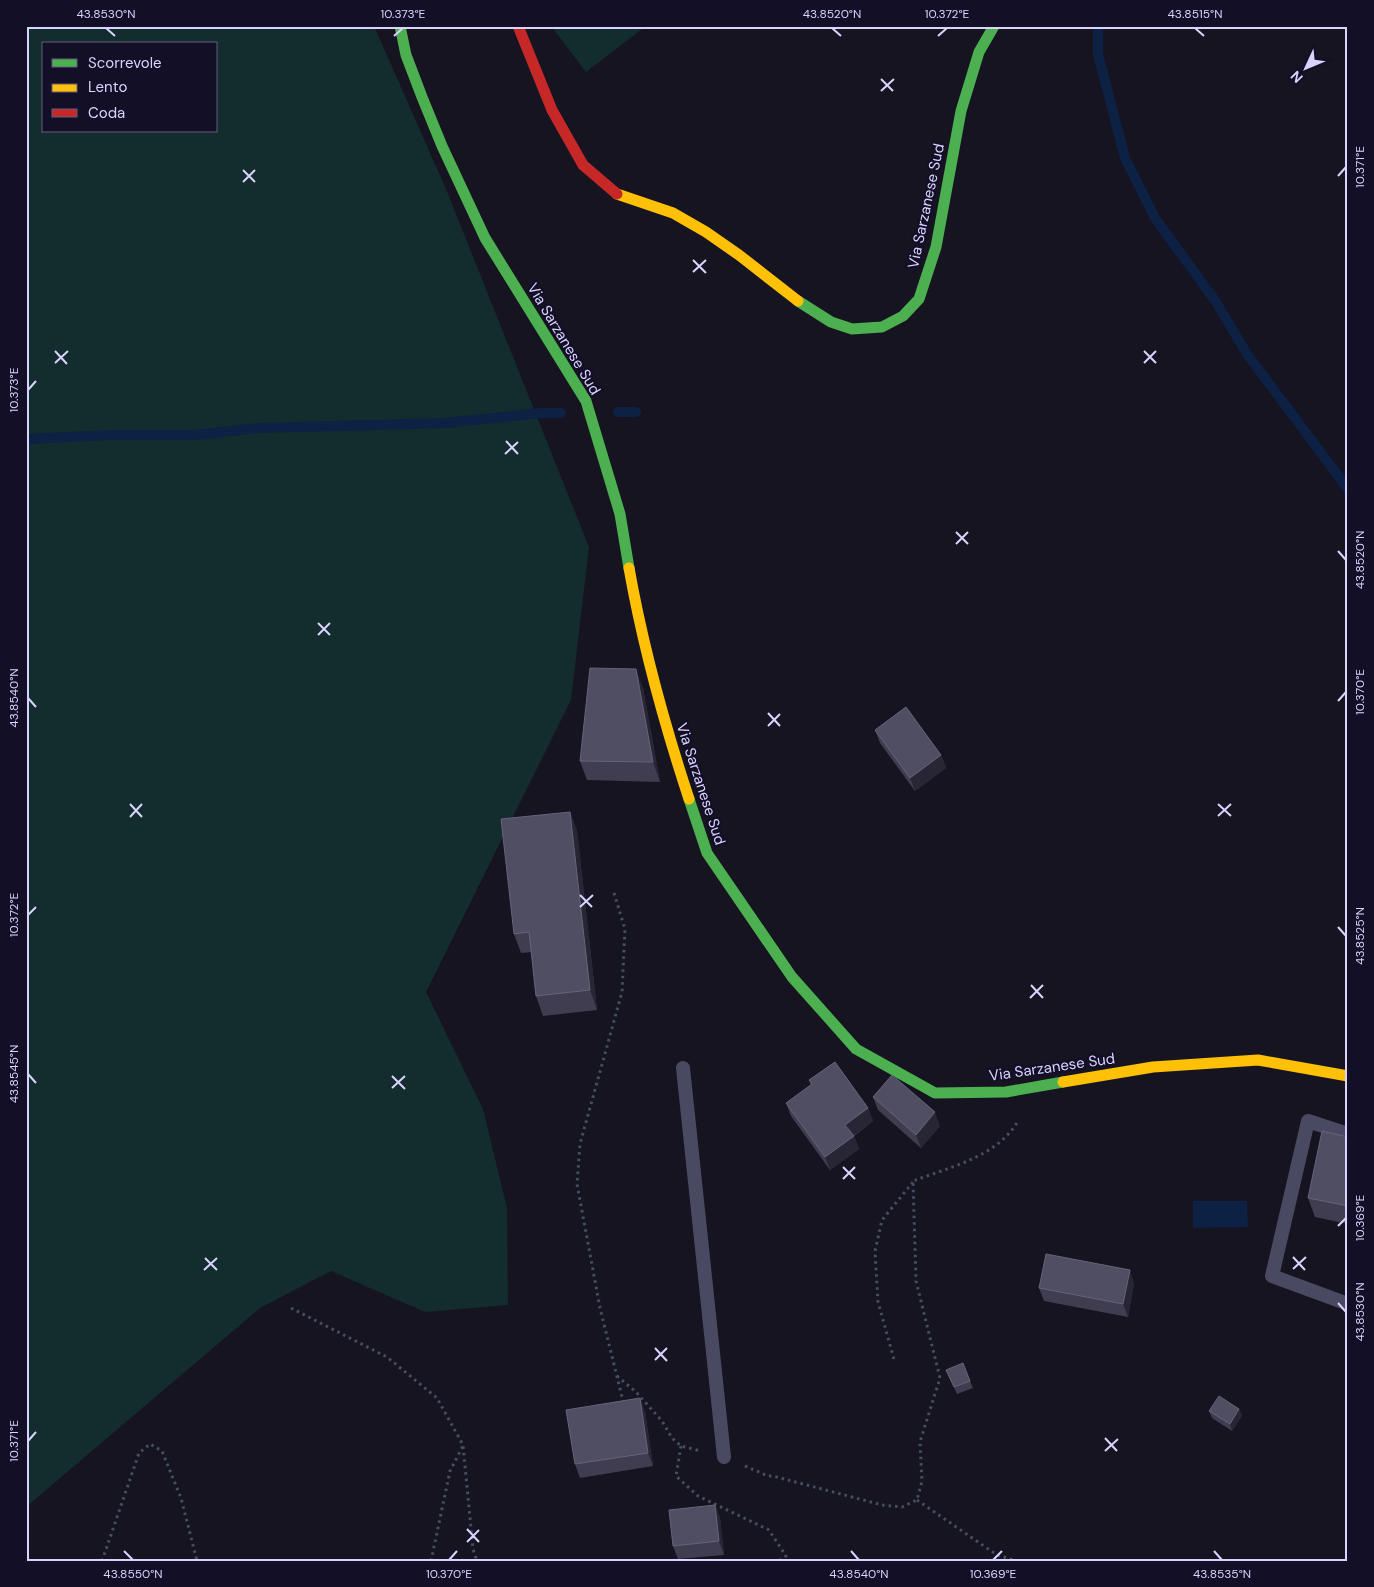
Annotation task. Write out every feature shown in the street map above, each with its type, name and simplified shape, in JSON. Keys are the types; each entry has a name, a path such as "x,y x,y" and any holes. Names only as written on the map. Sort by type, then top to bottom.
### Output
{"main road":[{"name":"Via Sarzanese Sud","path":"400,26 406,55 422,97 442,146 485,238 586,401 620,514 638,613 669,738 707,853 792,976 856,1049 935,1093 1006,1092 1153,1067 1258,1060 1348,1076"},
{"name":"Via Sarzanese Sud","path":"518,26 552,110 583,165 618,195 673,213 706,232 801,304 830,322 852,329 882,327 903,316 919,299 936,247 961,111 979,52 994,26"}],"lane":[{"path":"683,1068 724,1457"},
{"path":"1348,1134 1308,1121 1272,1276 1348,1304"}],"path":[{"path":"614,893 625,930 622,992 580,1144 577,1184 600,1308 624,1405"},
{"path":"894,1359 878,1302 875,1251 882,1220 913,1181 987,1153 1014,1128 1019,1119"},
{"path":"913,1181 916,1280 940,1378 920,1442 922,1481 917,1500"},
{"path":"291,1308 387,1357 437,1398 464,1445 473,1549 477,1561"},
{"path":"617,1376 636,1392 662,1421 672,1438 681,1446 724,1457 768,1476 882,1505 902,1507 917,1500"},
{"path":"102,1561 139,1453 150,1444 162,1451 181,1498 197,1561"},
{"path":"431,1561 450,1471 464,1445"},
{"path":"681,1446 676,1476 698,1496 769,1530 786,1556 779,1561"},
{"path":"917,1500 998,1555 1017,1561"}],"green space":[{"path":"26,26 374,26 446,189 589,547 571,700 426,992 483,1109 507,1208 508,1305 425,1312 331,1271 260,1308 26,1507"},
{"path":"551,26 646,26 586,72"}],"water":[{"path":"1193,1201 1247,1201 1248,1227 1193,1228"}],"building":[{"path":"590,668 636,669 653,762 580,761"},
{"path":"906,707 941,755 910,778 875,730"},
{"path":"570,812 590,990 536,996 529,932 514,934 501,819"},
{"path":"835,1062 868,1108 845,1125 854,1136 825,1157 786,1103 812,1084 809,1080"},
{"path":"892,1075 935,1112 916,1135 873,1097"},
{"path":"1322,1131 1348,1137 1348,1206 1308,1198"},
{"path":"1046,1254 1130,1270 1123,1304 1039,1288"},
{"path":"963,1363 970,1381 954,1387 946,1370"},
{"path":"1219,1396 1239,1409 1230,1424 1209,1411"},
{"path":"640,1398 648,1453 575,1464 566,1410"},
{"path":"715,1505 719,1541 673,1546 669,1510"}],"waterway":[{"path":"1099,26 1098,54 1125,158 1155,218 1216,302 1247,354 1348,489"},
{"path":"618,412 636,412"},
{"path":"26,439 111,435 196,435 259,428 446,423 542,413 561,413"}],"traffic: fast":[{"path":"400,26 406,55 422,97 442,146 485,238 586,401 620,514 629,568"},
{"path":"798,301 831,322 852,329 882,327 903,316 919,299 936,247 961,111 979,52 994,26"},
{"path":"689,799 707,853 792,977 856,1049 935,1093 1006,1092 1063,1082"}],"traffic: slow":[{"path":"617,194 673,213 706,232 798,301"},
{"path":"629,568 655,685 689,799"},
{"path":"1063,1082 1153,1067 1258,1060 1348,1076"}],"traffic: jam":[{"path":"518,26 552,110 583,165 617,194"}]}
